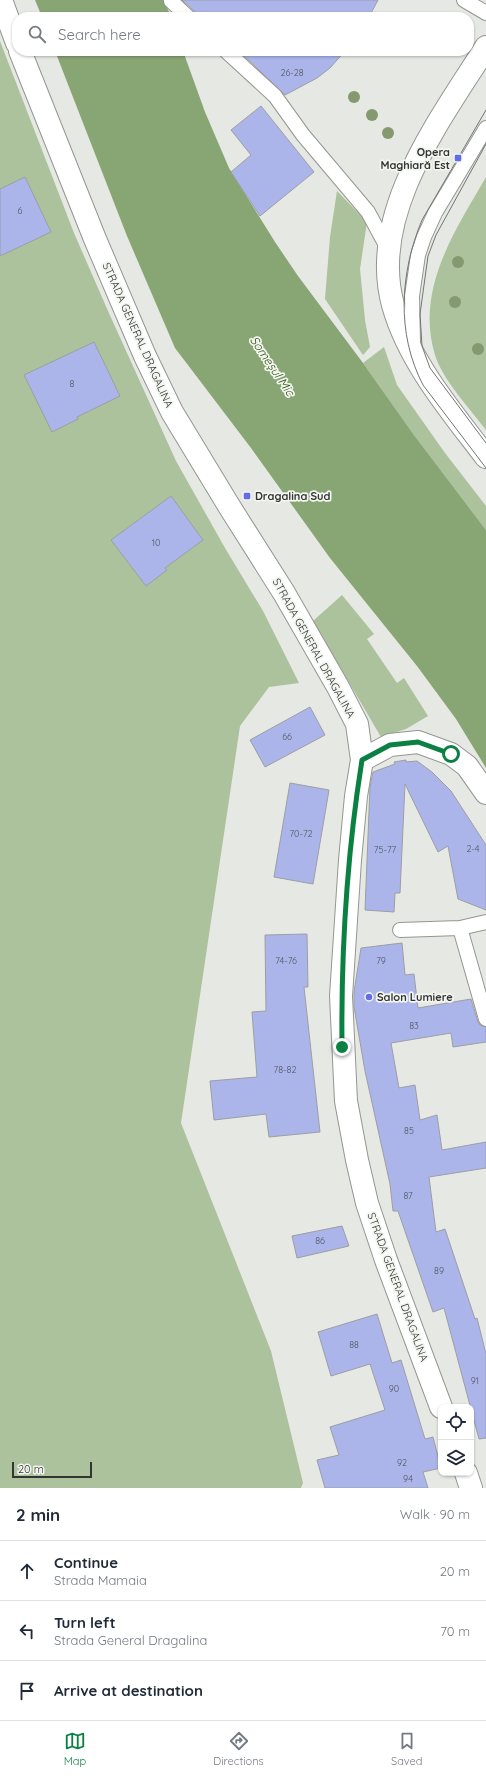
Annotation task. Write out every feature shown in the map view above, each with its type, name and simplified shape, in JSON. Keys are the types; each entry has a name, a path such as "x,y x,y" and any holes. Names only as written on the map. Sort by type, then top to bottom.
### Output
{"street":[{"path":"0,0 12,30"},
{"path":"486,47 422,149 409,178 401,199 389,250 388,272 393,304 413,352 434,386 486,457"},
{"name":"STRADA GENERAL DRAGALINA","path":"22,56 145,356 172,412 284,593 357,724 362,760 352,839 344,936 342,996 346,1101 357,1160 368,1203 386,1260 440,1404"},
{"path":"362,760 390,745 418,742 451,754 467,766 486,793"},
{"path":"467,1476 471,1488"}],"lane":[{"path":"464,0 486,12"},
{"path":"171,1 183,12"},
{"path":"231,56 275,96 303,135 368,212 389,250"},
{"path":"413,352 412,296 418,255 435,213 486,128"},
{"path":"400,930 460,928 486,922"},
{"path":"460,928 486,1019"}],"shaded area":[{"path":"0,41 74,233 176,461 225,548 263,611 299,683 269,687 240,726 181,1123 271,1351 303,1483 301,1488 0,1488"},
{"path":"486,177 486,430 450,384 439,364 435,355 430,331 430,307 434,284 441,262 462,218"},
{"path":"337,191 367,222 360,269 365,320 370,347 363,355 325,299 330,237"},
{"path":"384,347 397,385 445,453 486,506 486,530 414,435 363,363"},
{"path":"342,595 374,634 367,639 397,683 404,678 428,716 406,729 381,737 313,621"}],"water":[{"path":"35,0 164,0 169,12 40,12"},
{"name":"Someșul Mic","path":"57,56 185,56 205,112 229,168 275,242 298,276 363,363 414,435 486,530 486,768 456,719 417,666 330,558 251,448 175,348 127,236"}],"building":[{"path":"182,0 378,0 372,12 195,12"},
{"path":"244,56 341,56 330,68 317,78 285,95"},
{"path":"261,106 314,172 260,216 231,172 251,155 231,130"},
{"path":"25,177 51,232 0,256 0,189"},
{"path":"94,342 120,396 77,417 78,419 52,432 24,375"},
{"path":"171,496 203,540 165,568 167,570 146,586 111,540"},
{"path":"310,707 325,735 265,767 250,740"},
{"path":"406,760 406,762 417,761 432,772 451,791 486,845 486,910 458,899 448,846 438,852 405,784 400,893 395,893 394,912 365,910 370,787 373,772 395,764 394,762"},
{"path":"290,783 329,790 313,884 274,877"},
{"path":"307,934 308,987 304,987 320,1132 269,1137 266,1114 214,1120 210,1081 257,1077 252,1012 266,1011 265,935"},
{"path":"402,943 405,975 414,974 418,1008 471,999 478,1022 480,1025 486,1027 486,1042 453,1047 451,1033 391,1043 399,1088 415,1085 420,1120 437,1115 442,1150 486,1142 486,1168 429,1177 436,1232 445,1229 475,1319 477,1318 486,1354 486,1438 479,1439 474,1420 474,1404 470,1404 444,1308 433,1312 398,1211 393,1211 390,1184 365,1071 354,1007 354,992 361,948"},
{"path":"342,1226 349,1246 297,1258 292,1236"},
{"path":"377,1314 392,1363 401,1360 425,1439 433,1437 438,1456 438,1469 423,1472 428,1488 325,1488 317,1460 339,1455 330,1427 385,1410 370,1364 331,1376 318,1332"}],"tram line":[{"path":"486,110 422,220 409,261 404,303 408,345 414,365 423,385 486,468"},
{"path":"486,144 436,235 428,256 420,314 422,346 430,368 486,443"}],"place":[{"name":"Opera Maghiară Est","path":"458,158"},
{"name":"Dragalina Sud","path":"247,496"},
{"name":"Salon Lumiere","path":"369,997"}],"route":[{"path":"342,1047 342,996 345,921 356,796 362,760 390,745 418,742 451,754"}]}
